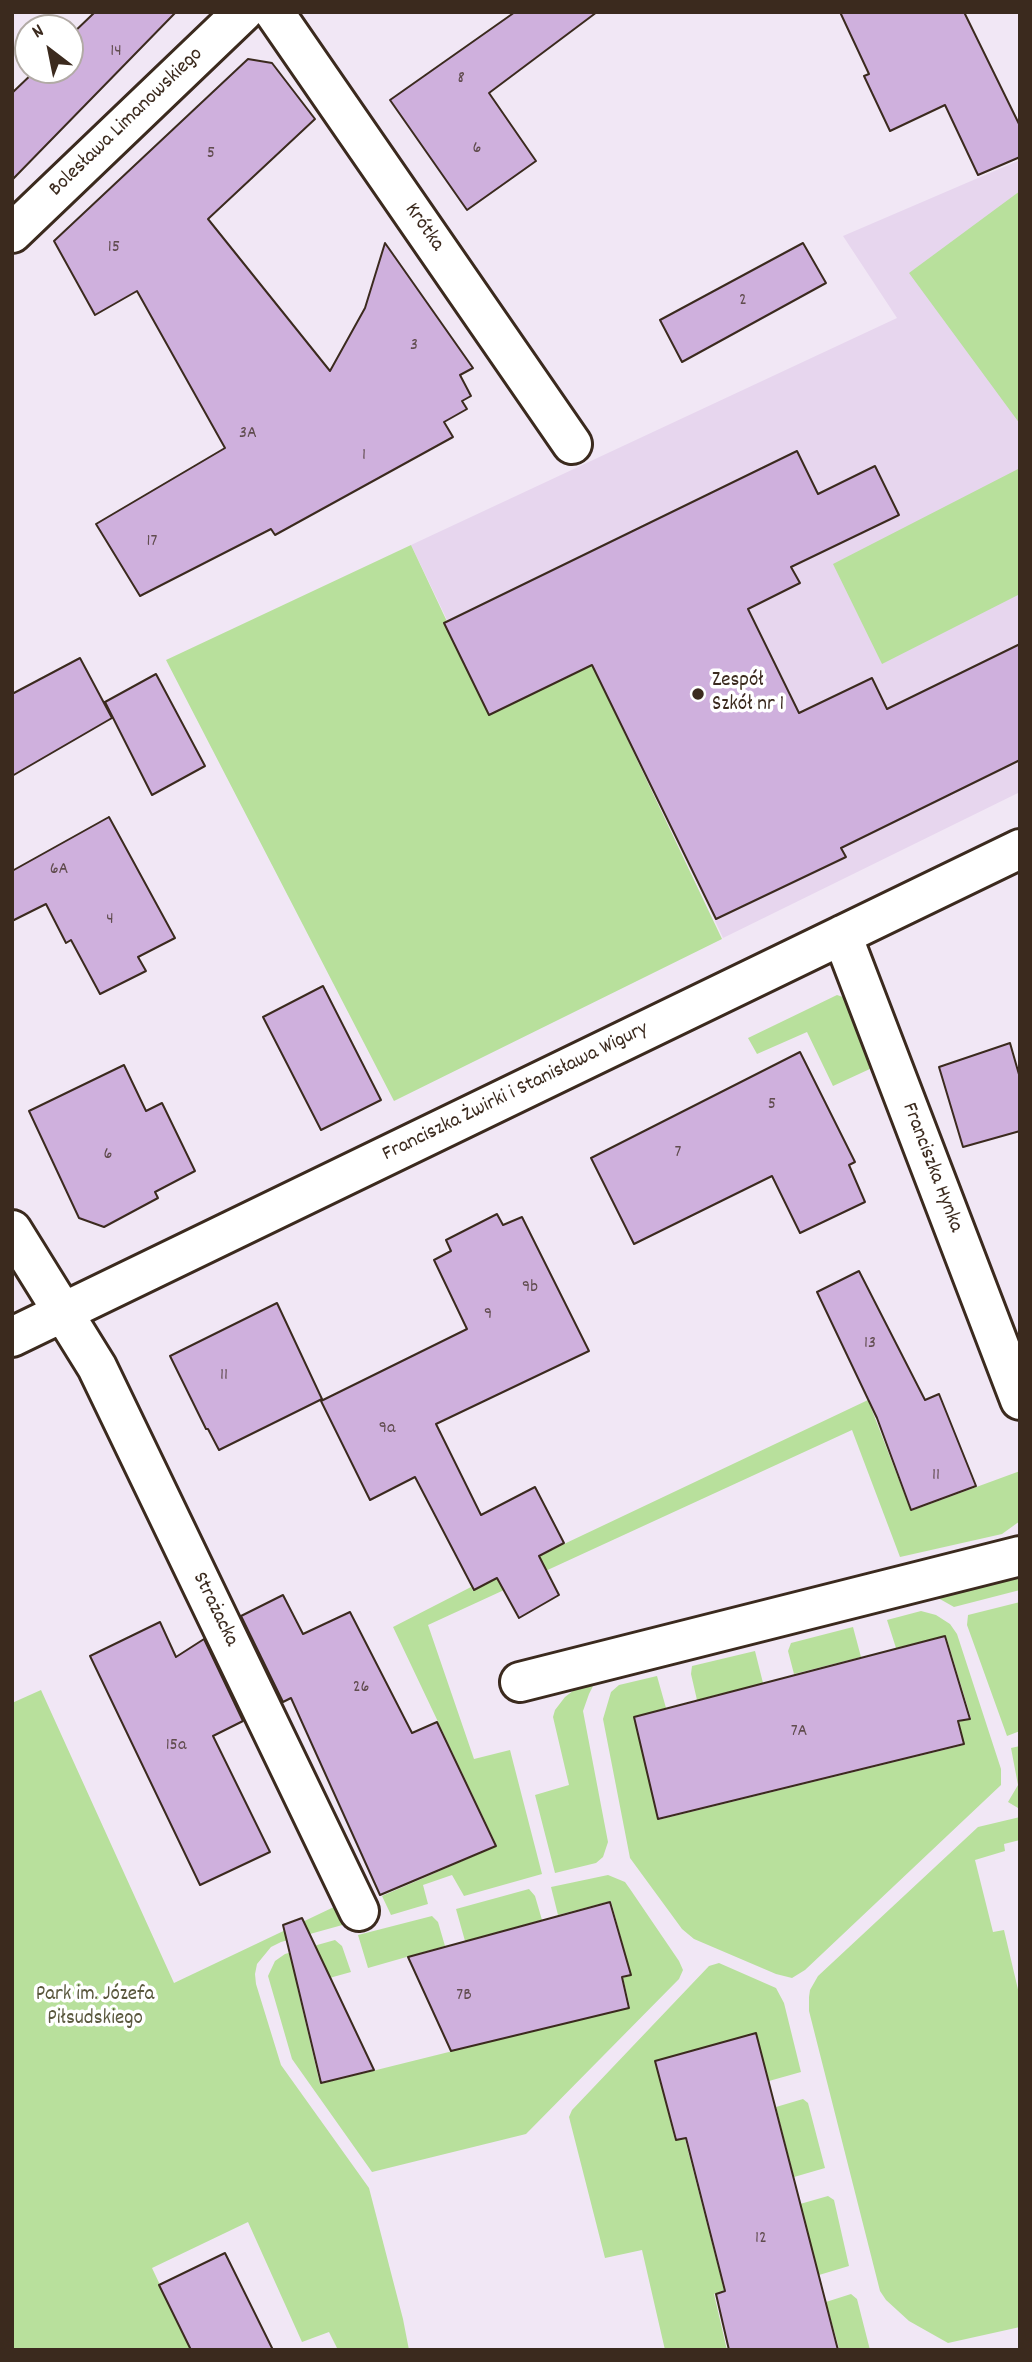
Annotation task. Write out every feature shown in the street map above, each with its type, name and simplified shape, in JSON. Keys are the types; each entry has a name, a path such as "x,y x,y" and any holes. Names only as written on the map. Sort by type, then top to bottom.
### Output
{"street":[{"name":"Bolesława Limanowskiego","path":"12,233 243,12"},
{"name":"Krótka","path":"274,12 572,444"},
{"name":"Franciszka Żwirki i Stanisława Wigury","path":"12,1337 1020,849"},
{"name":"Franciszka Hynka","path":"842,935 1020,1400"},
{"name":"Strażacka","path":"12,1230 97,1367 359,1911"},
{"path":"520,1682 1020,1556"}],"shaded area":[{"path":"1020,160 1020,792 723,938 594,661 491,711 411,545 897,318 843,236"}],"green space":[{"path":"1020,191 1020,424 909,273"},
{"path":"1020,468 1020,594 882,664 833,564"},
{"path":"411,545 490,713 592,665 722,939 394,1101 166,660"},
{"path":"837,995 846,998 872,1068 833,1086 807,1032 757,1054 748,1038"},
{"path":"868,1400 911,1511 1020,1471 1020,1521 1002,1534 900,1557 852,1430 428,1625 474,1759 510,1750 542,1874 464,1896 452,1875 423,1885 428,1904 391,1915 382,1896 497,1846 393,1627 471,1587 473,1591 564,1544"},
{"path":"1020,1572 1020,1590 954,1607 931,1594"},
{"path":"1020,1602 1020,1731 1007,1736 967,1625 968,1615"},
{"path":"921,1611 936,1615 950,1624 957,1634 1001,1769 1001,1785 805,1970 792,1978 776,1974 694,1939 682,1929 630,1858 603,1719 611,1692 619,1685 657,1676 666,1708 634,1717 658,1820 964,1745 959,1722 971,1718 946,1636 896,1648 887,1620"},
{"path":"853,1627 861,1657 794,1674 788,1651 791,1643"},
{"path":"755,1651 763,1683 697,1700 691,1674 692,1666"},
{"path":"597,1678 583,1711 608,1842 603,1857 596,1863 555,1873 535,1795 569,1785 553,1717 565,1697"},
{"name":"Park im. Józefa Piłsudskiego","path":"41,1690 174,1983 336,1906 346,1924 271,1947 257,1964 256,1984 281,2065 369,2188 409,2350 338,2350 329,2332 302,2342 248,2222 152,2268 191,2350 12,2350 12,1703"},
{"path":"1020,1746 1018,1808 1008,1802 1018,1785 1011,1748"},
{"path":"1020,1817 1020,1840 1004,1844 1005,1851 975,1860 993,1932 1004,1930 1020,1998 1020,2327 948,2343 909,2321 880,2291 809,2011 809,1997 818,1976 978,1827"},
{"path":"608,1875 625,1882 630,1889 679,1961 683,1970 679,1979 526,2134 372,2172 292,2059 268,1976 275,1961 285,1954 335,1940 342,1946 351,1972 297,1987 320,2084 630,2007 623,1978 631,1975 611,1901 558,1915 551,1887"},
{"path":"529,1889 535,1896 542,1920 465,1941 456,1909"},
{"path":"432,1916 438,1922 445,1946 368,1968 358,1935"},
{"path":"719,1963 776,1988 784,2003 801,2072 769,2081 756,2033 686,2052 688,2059 657,2069 675,2140 685,2139 724,2290 714,2294 727,2350 665,2350 642,2250 605,2258 569,2117 572,2110 709,1966"},
{"path":"803,2099 808,2103 825,2168 794,2177 776,2107"},
{"path":"828,2196 834,2200 849,2266 819,2275 800,2204"},
{"path":"851,2294 857,2299 870,2350 834,2350 839,2348 826,2302"}],"building":[{"path":"95,12 176,12 12,180 12,93 21,84 84,84 84,23"},
{"path":"515,12 597,12 489,93 536,161 467,210 390,100"},
{"path":"840,12 964,12 1020,126 1020,157 978,175 945,105 890,131 864,76 869,74"},
{"path":"248,59 272,63 315,119 208,219 330,371 365,308 385,243 473,368 460,375 471,396 462,401 467,409 444,422 453,437 275,535 271,529 140,596 96,524 225,448 137,291 95,315 54,241"},
{"path":"803,243 826,283 682,362 660,320"},
{"name":"Zespół Szkół nr 1","path":"797,451 818,494 875,466 899,515 791,567 800,583 748,609 799,713 872,678 887,709 1020,644 1020,760 841,848 846,857 716,919 592,665 489,715 444,623"},
{"path":"80,658 112,718 12,776 12,694"},
{"path":"156,674 205,766 152,795 105,702"},
{"path":"109,817 175,938 138,957 146,971 100,994 71,940 66,943 46,904 12,921 12,871"},
{"path":"323,986 381,1100 321,1130 263,1017"},
{"path":"1010,1043 1020,1078 1020,1131 963,1147 939,1067"},
{"path":"800,1052 855,1162 849,1165 865,1202 800,1233 772,1176 634,1244 591,1158"},
{"path":"124,1065 146,1111 162,1103 195,1171 155,1192 158,1198 104,1227 79,1218 29,1111"},
{"path":"497,1214 503,1225 522,1217 589,1351 436,1424 481,1515 535,1487 564,1543 539,1556 559,1595 519,1618 497,1578 474,1590 415,1477 370,1500 321,1401 467,1329 434,1260 451,1251 446,1240"},
{"path":"859,1271 925,1400 939,1394 976,1486 911,1510 877,1418 817,1292"},
{"path":"277,1303 322,1399 219,1450 170,1356"},
{"path":"283,1595 303,1634 350,1612 412,1733 437,1722 496,1846 380,1895 291,1698 283,1702 241,1616"},
{"path":"160,1622 176,1657 204,1639 243,1721 213,1736 270,1852 200,1885 90,1656"},
{"path":"945,1636 970,1719 958,1721 964,1744 658,1819 634,1717"},
{"path":"610,1902 631,1975 622,1977 629,2008 451,2051 408,1957"},
{"path":"302,1918 374,2070 321,2083 283,1925"},
{"path":"756,2033 838,2350 729,2350 716,2294 725,2291 686,2138 676,2140 655,2061"},
{"path":"225,2253 273,2350 191,2350 159,2285"}],"place":[{"name":"Zespół Szkół nr 1","path":"698,694"}]}
